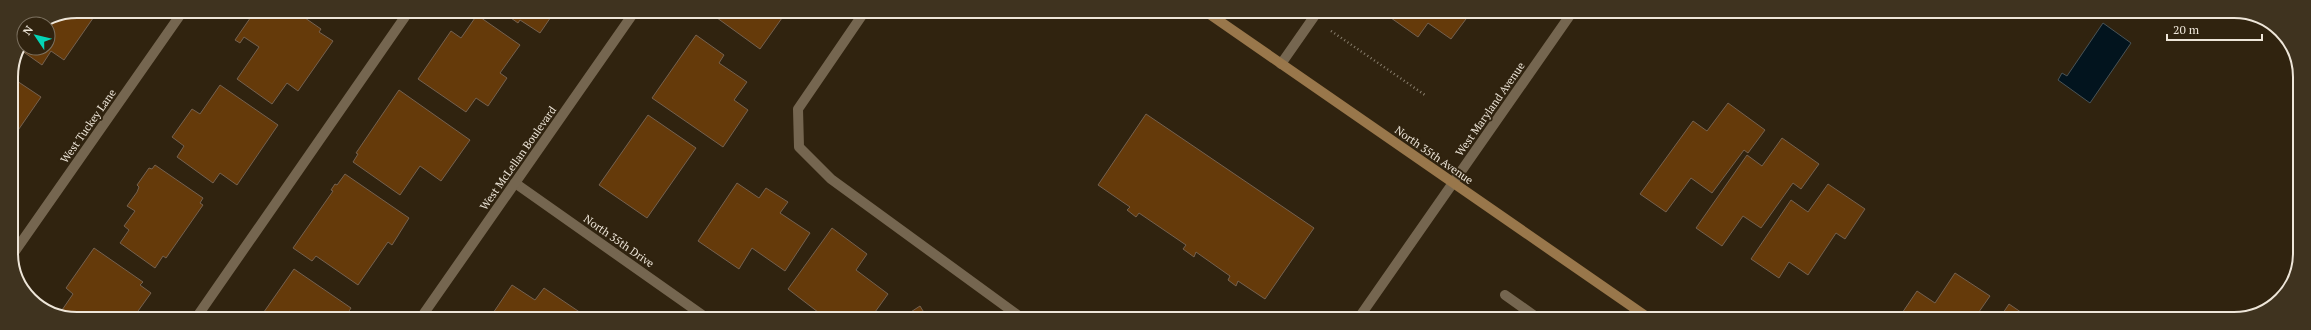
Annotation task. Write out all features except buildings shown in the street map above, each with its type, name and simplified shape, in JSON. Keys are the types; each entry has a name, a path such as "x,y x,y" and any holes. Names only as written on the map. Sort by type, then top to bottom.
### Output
{"main road":[{"name":"North 35th Avenue","path":"1215,18 1640,312"}],"street":[{"name":"West Tuckey Lane","path":"18,247 178,18"},
{"path":"200,312 404,18"},
{"name":"West McLellan Boulevard","path":"424,312 631,18"},
{"path":"860,18 798,109 799,147 831,178 1013,312"},
{"path":"1281,64 1314,18"},
{"name":"West Maryland Avenue","path":"1363,312 1568,18"},
{"name":"North 35th Drive","path":"515,183 698,312"},
{"path":"1505,295 1529,312"}],"path":[{"path":"1320,18 1425,95"}],"water":[{"path":"2103,23 2131,43 2090,103 2058,80 2062,73 2067,76"}]}
